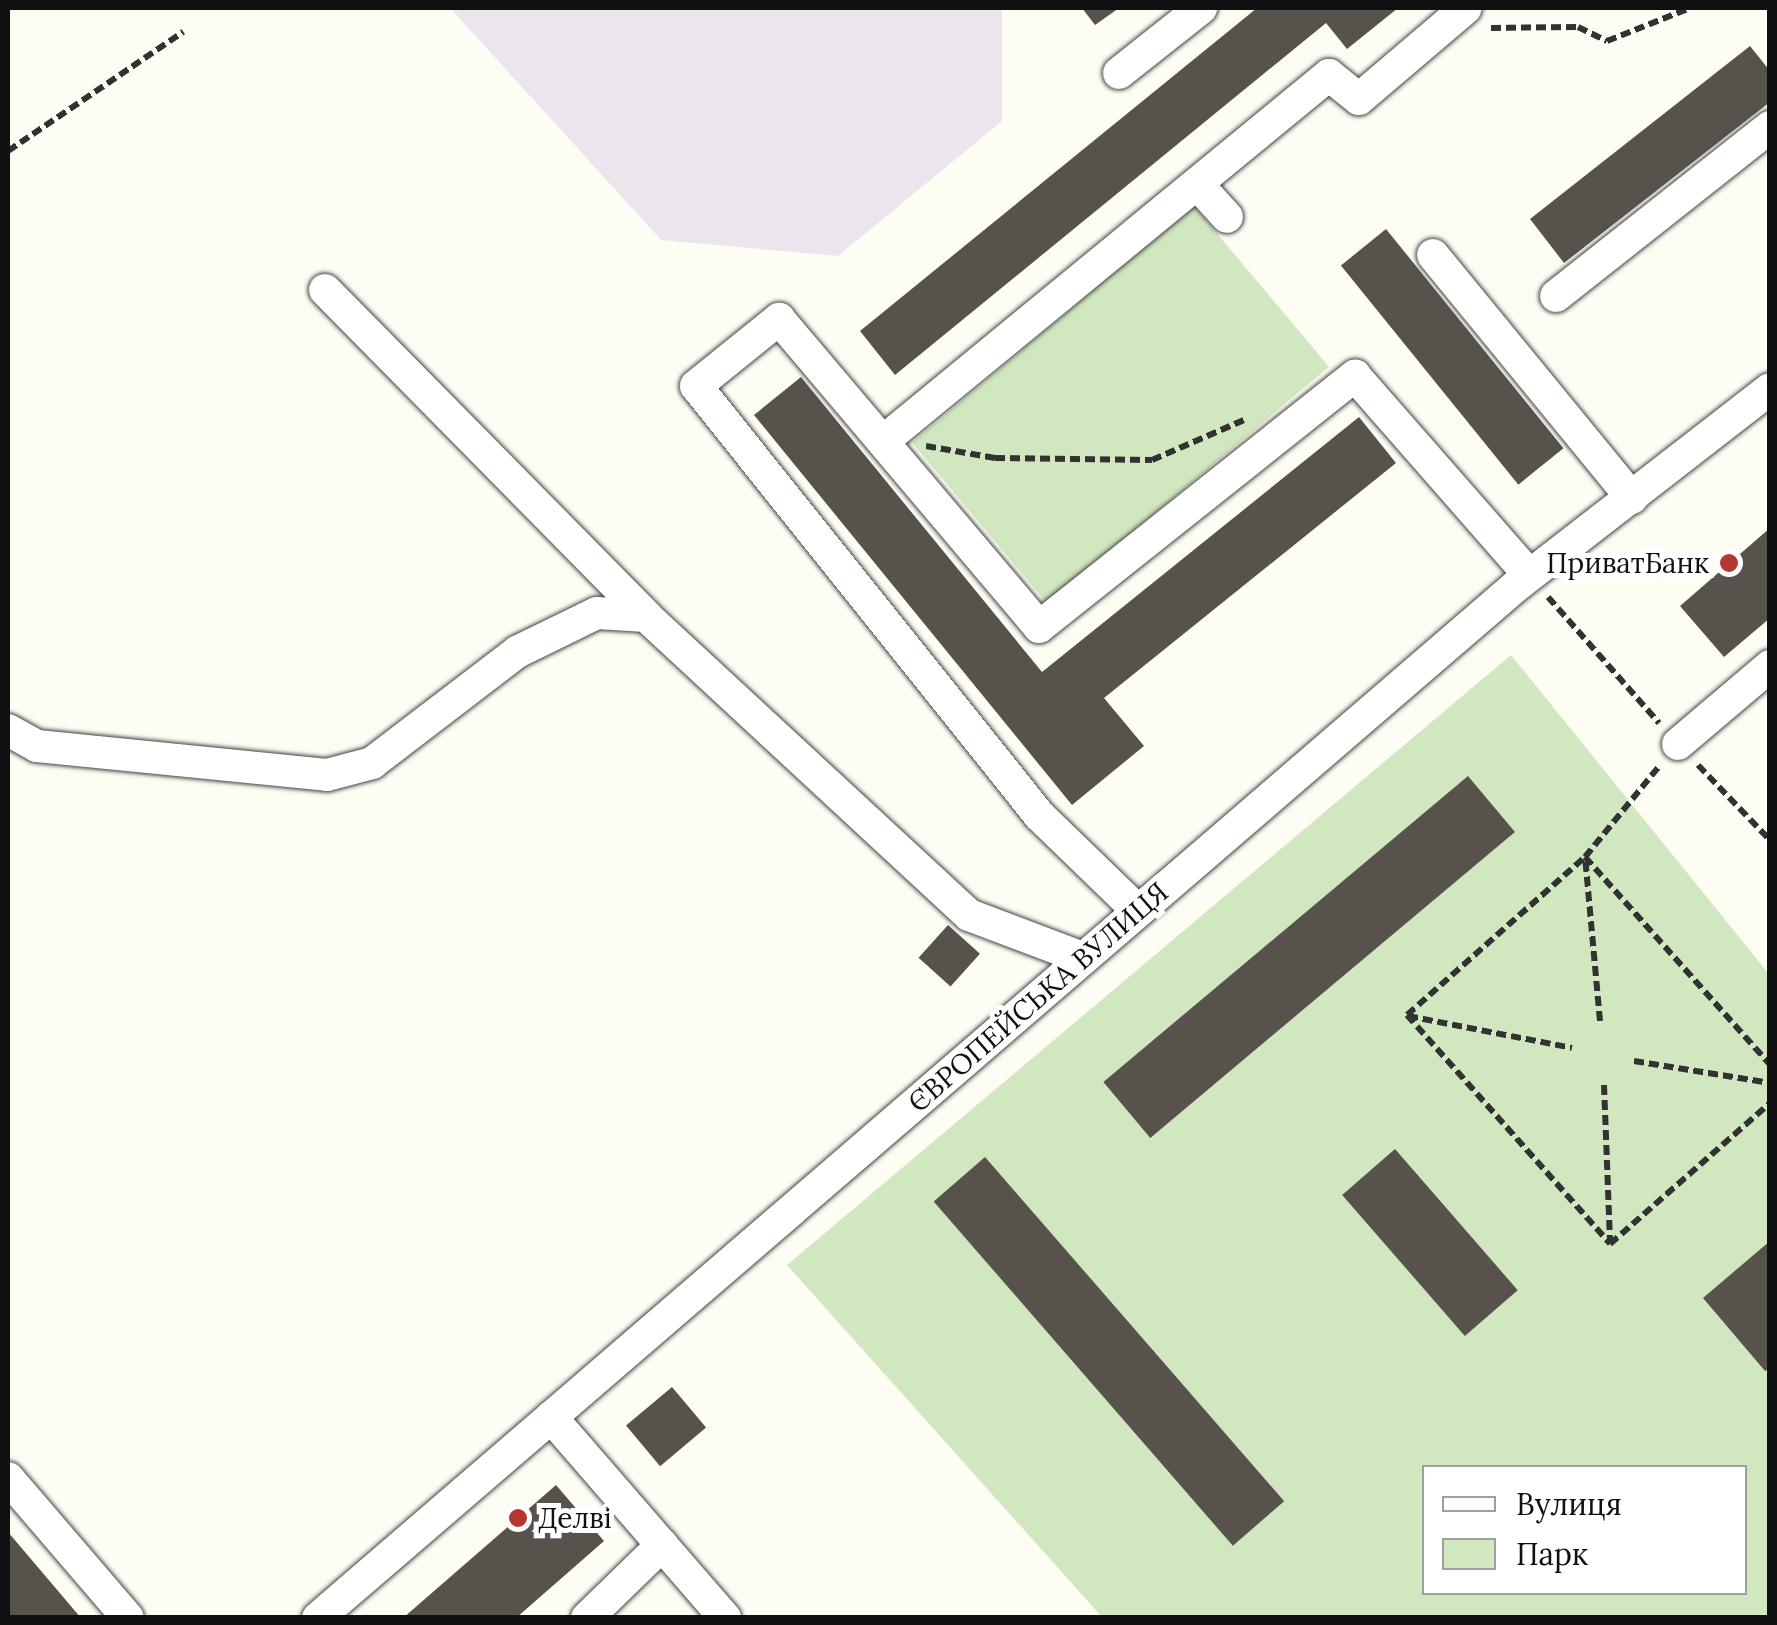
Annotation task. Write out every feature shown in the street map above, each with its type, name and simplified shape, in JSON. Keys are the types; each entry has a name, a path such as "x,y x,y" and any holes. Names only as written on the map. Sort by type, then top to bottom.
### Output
{"street":[{"path":"1118,73 1201,8"},
{"path":"896,440 1329,75 1360,99 1466,8"},
{"path":"1556,296 1770,127"},
{"path":"1198,185 1227,217"},
{"path":"1433,255 1632,498"},
{"path":"325,290 646,616 970,914 1084,958"},
{"path":"1138,911 1039,815 696,386 779,318 896,440 1039,627 1354,376 1529,575"},
{"name":"ЄВРОПЕЙСЬКА ВУЛИЦЯ","path":"318,1618 1529,575 1770,389"},
{"path":"8,730 37,746 327,775 372,763 533,644 597,613 646,616"},
{"path":"1678,744 1770,666"},
{"path":"551,1417 726,1618"},
{"path":"8,1478 128,1618"},
{"path":"587,1618 662,1545"}],"path":[{"path":"1430,39 1508,25 1578,27 1607,40 1690,8"},
{"path":"8,151 183,32"},
{"path":"896,440 994,458 1152,460 1262,413"},
{"path":"1529,575 1678,744 1770,840"},
{"path":"1407,1015 1586,857 1678,744"},
{"path":"1586,857 1600,1021"},
{"path":"1586,857 1770,1065"},
{"path":"1407,1015 1572,1048"},
{"path":"1407,1015 1610,1244"},
{"path":"1634,1061 1770,1083"},
{"path":"1604,1085 1610,1244"},
{"path":"1610,1244 1770,1103"}],"shaded area":[{"path":"450,8 1002,8 1002,121 838,256 661,240"}],"green space":[{"path":"1194,206 1329,367 1047,603 912,443"},
{"path":"1511,655 1769,974 1769,1617 1102,1617 787,1265"}],"building":[{"path":"1082,8 1119,8 1095,25"},
{"path":"1257,8 1398,8 1347,49 1326,23 895,375 860,331"},
{"path":"1750,46 1770,71 1770,102 1564,263 1530,219"},
{"path":"1386,229 1563,448 1518,485 1341,266"},
{"path":"801,377 1042,672 1359,417 1396,463 1104,698 1144,746 1072,805 754,415"},
{"path":"1770,528 1770,618 1724,657 1680,606"},
{"path":"1468,776 1515,832 1150,1138 1103,1082"},
{"path":"948,925 980,954 951,986 919,958"},
{"path":"1395,1149 1518,1290 1465,1336 1342,1195"},
{"path":"985,1157 1284,1501 1233,1546 934,1202"},
{"path":"1770,1241 1770,1368 1765,1371 1703,1298"},
{"path":"672,1387 706,1428 660,1466 626,1426"},
{"path":"556,1485 604,1541 516,1618 403,1618"},
{"path":"8,1532 81,1618 8,1618"}],"place":[{"name":"ПриватБанк","path":"1729,563"},
{"name":"Делві","path":"518,1518"}]}
